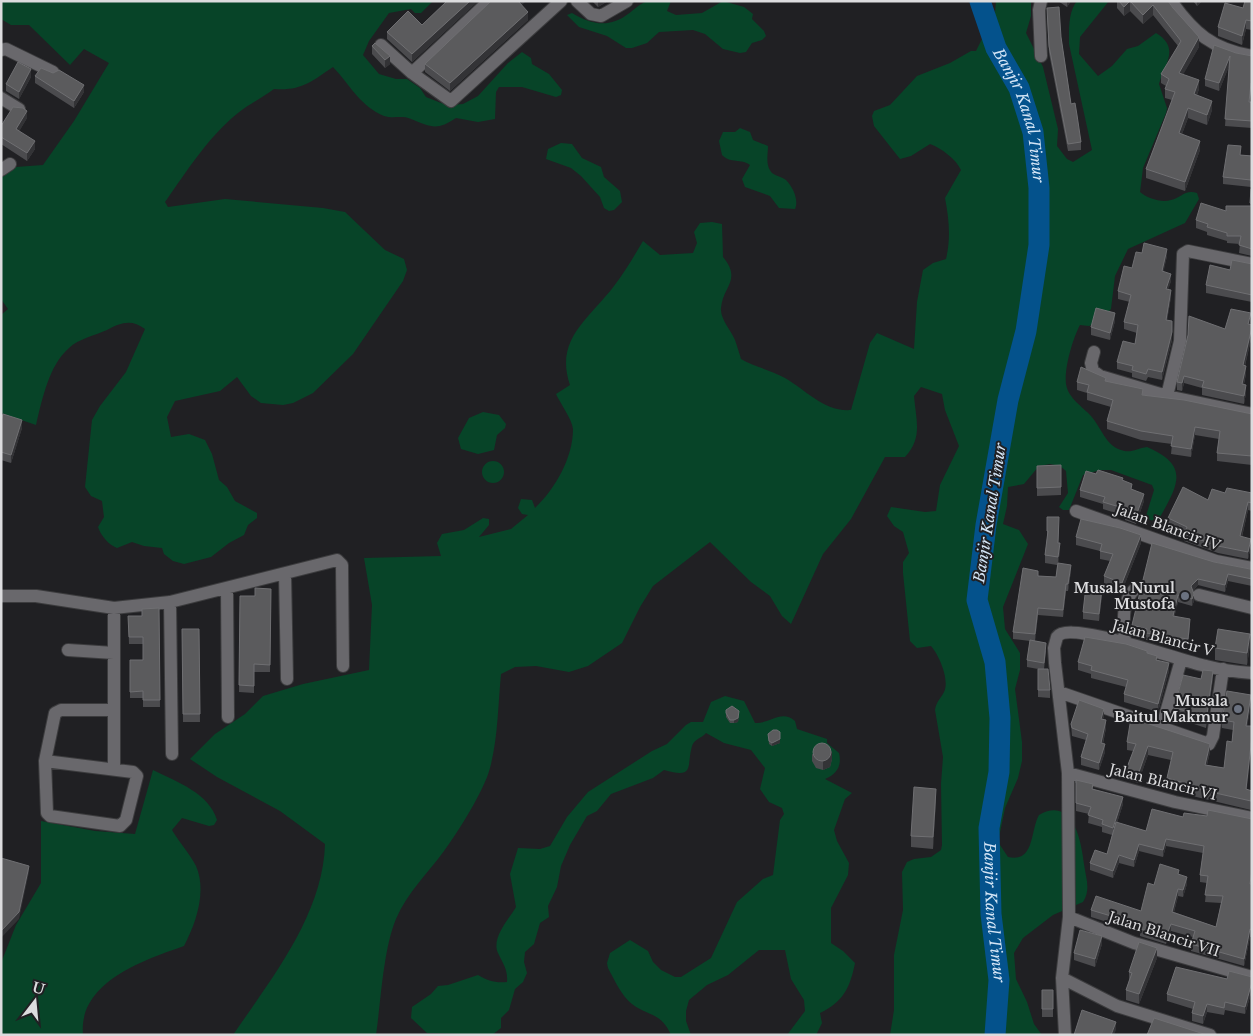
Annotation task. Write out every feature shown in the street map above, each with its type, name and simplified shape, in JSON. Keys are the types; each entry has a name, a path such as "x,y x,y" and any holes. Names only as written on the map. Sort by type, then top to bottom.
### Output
{"street":[{"path":"412,74 489,1"},
{"path":"381,45 412,74 451,101 561,1"},
{"path":"577,1 592,14 601,16 627,1"},
{"path":"1041,1 1039,10 1041,56"},
{"path":"1171,1 1188,24 1201,36 1232,53 1252,56"},
{"path":"1,50 6,49 53,72"},
{"path":"1,98 19,109"},
{"path":"1167,396 1180,341 1183,254 1188,251 1252,264"},
{"path":"1094,352 1091,363 1093,371 1100,376 1167,396 1252,414"},
{"name":"Jalan Blancir IV","path":"1076,511 1216,561 1252,568"},
{"path":"1,596 36,596 114,608 170,602 228,589 337,560 342,562 343,666"},
{"path":"285,574 287,679"},
{"path":"1125,643 1123,621 1125,607 1129,595 1136,588"},
{"path":"228,589 228,717"},
{"path":"1199,596 1252,608"},
{"path":"170,602 172,754"},
{"path":"114,608 114,769"},
{"name":"Jalan Blancir V","path":"1059,692 1054,648 1059,634 1066,632 1096,635 1181,660 1252,673"},
{"path":"68,650 114,653"},
{"path":"1159,725 1163,723 1181,660"},
{"path":"1065,1035 1062,978 1069,917 1068,773 1059,692 1159,725 1179,735 1209,744 1213,736 1223,669"},
{"path":"45,761 133,772 136,776 126,820 120,826 48,815 45,761 55,712 61,710 114,710"},
{"name":"Jalan Blancir VI","path":"1068,773 1175,802 1252,818"},
{"name":"Jalan Blancir VII","path":"1069,917 1134,944 1252,977"},
{"path":"1062,978 1116,1006 1210,1035"}],"green space":[{"path":"1,1 433,1 421,13 415,13 411,9 389,13 369,41 363,55 379,74 396,79 407,79 420,88 426,97 441,103 463,104 478,96 508,63 522,52 531,58 532,64 549,74 562,90 561,95 556,97 522,87 499,87 496,92 495,119 478,122 456,118 444,125 434,126 408,118 384,116 376,112 356,95 333,67 299,87 274,89 227,122 198,155 165,202 168,207 225,199 323,208 345,212 385,250 404,259 407,270 403,281 353,354 313,393 293,403 283,405 261,403 251,396 237,377 220,391 175,401 167,417 171,437 189,434 205,440 212,454 219,480 227,487 235,501 257,513 257,518 248,525 244,535 229,543 211,557 184,564 173,561 164,554 162,548 144,546 132,542 117,548 114,547 103,537 98,527 104,517 102,501 91,496 85,487 92,420 100,406 126,372 145,329 131,323 117,325 82,340 69,348 62,355 51,373 36,425 1,413 1,315 8,309 1,299 1,178 16,167 43,165 74,121 109,63 84,49 70,65 29,25 11,25 1,19"},
{"path":"648,1 671,1 667,11 676,15 702,13 723,1 744,7 753,14 752,19 764,31 766,36 762,40 752,43 746,52 740,53 723,49 705,34 693,30 659,32 647,43 626,48 607,36 579,27 567,15 572,13 593,22 607,23 621,18"},
{"path":"996,1 1031,1 1031,16 1026,33 1043,67 1058,129 1057,146 1067,159 1073,162 1092,150 1069,44 1069,27 1074,5 1077,1 1109,1 1080,37 1079,54 1098,76 1112,66 1127,49 1138,46 1156,33 1164,39 1168,45 1169,57 1159,84 1167,108 1143,168 1140,192 1150,198 1163,201 1193,192 1197,193 1199,199 1185,223 1128,249 1115,276 1111,309 1099,321 1089,326 1080,325 1072,345 1066,370 1066,384 1070,394 1095,420 1111,445 1128,451 1147,447 1169,461 1174,468 1175,484 1160,517 1156,521 1150,520 1146,516 1154,490 1152,485 1111,470 1100,470 1083,475 1069,510 1063,510 1059,507 1068,493 1066,471 1060,466 1050,464 1039,466 1024,484 1008,487 1007,506 1003,524 1019,530 1028,544 1003,607 1005,629 1020,653 1020,670 1015,689 1022,742 1022,761 1018,778 1005,808 998,842 1008,857 1017,858 1023,855 1030,844 1039,815 1051,811 1060,811 1073,823 1077,833 1083,854 1087,884 1087,893 1083,902 1053,915 1023,938 1014,953 1016,979 1027,1002 1034,1024 1042,1035 890,1035 894,1010 894,955 903,910 902,872 907,862 914,859 931,857 941,850 942,845 941,784 943,757 935,710 944,692 945,675 940,661 931,646 917,648 910,641 903,573 903,562 909,553 903,532 894,526 887,516 891,507 925,512 936,511 940,485 959,446 945,410 942,394 921,387 914,396 917,428 911,450 905,457 885,457 851,519 823,554 791,624 782,616 770,596 751,582 710,542 653,586 622,643 588,666 569,672 536,666 515,667 501,674 495,745 487,777 470,811 456,833 412,892 396,919 385,960 376,1035 233,1035 278,969 305,921 315,896 322,870 325,844 280,811 217,777 190,759 215,734 245,714 263,696 303,684 369,670 372,605 364,558 441,556 437,543 442,534 464,530 483,518 489,519 489,525 479,537 511,529 528,515 522,514 518,508 521,499 532,500 535,508 549,492 562,472 572,440 572,425 556,394 570,385 566,369 567,355 571,342 585,319 618,281 643,241 660,255 693,253 697,243 694,232 700,223 712,222 722,224 723,257 731,272 731,277 722,300 721,312 735,340 741,359 785,378 832,408 851,410 870,343 877,333 914,349 917,302 923,270 933,263 946,259 949,244 949,228 945,198 961,170 948,154 930,144 911,156 900,159 874,126 872,116 874,111 890,105 917,76 950,63 971,51 976,51 995,13"},
{"path":"740,128 750,132 753,140 768,146 768,167 772,173 786,180 791,186 796,198 795,209 779,208 770,196 745,187 742,179 750,165 725,158 722,155 719,141 723,132 735,132"},
{"path":"561,143 572,144 582,158 601,167 604,177 620,191 622,202 614,210 609,211 604,208 600,197 571,168 546,159 548,149"},
{"path":"483,412 499,415 506,424 505,428 497,435 494,450 478,454 461,449 458,438 469,418"},
{"path":"493,461 501,464 504,472 501,480 493,483 485,480 482,472 485,464"},
{"path":"725,696 744,701 755,723 785,716 795,721 797,729 827,739 827,743 839,753 840,762 838,769 833,775 825,779 852,793 845,799 834,830 837,841 849,863 848,875 831,908 831,943 843,951 855,963 851,980 840,999 820,1013 822,1023 816,1035 787,1035 805,1011 804,1000 791,979 785,950 759,950 728,975 707,985 689,1000 686,1021 691,1035 671,1035 663,1022 632,1004 621,992 608,968 607,963 610,953 630,940 648,951 653,962 661,970 675,977 681,977 711,958 737,902 763,879 773,875 780,820 784,814 782,808 769,802 760,789 765,768 751,750 724,743 706,733 693,744 688,769 685,772 664,770 653,778 611,794 597,811 587,816 570,845 561,866 557,887 548,906 549,917 540,923 534,944 525,952 524,962 527,973 523,982 515,989 509,1010 501,1018 501,1028 492,1035 427,1033 411,1018 412,1007 431,994 438,986 448,985 478,975 492,981 507,982 506,970 496,947 502,929 516,907 510,874 518,848 540,849 550,846 567,817 588,792 652,751 667,744 686,725 691,722 703,722 711,702"},
{"path":"153,770 200,795 207,802 217,820 214,825 209,826 182,818 172,830 191,857 199,876 199,907 184,946 133,966 102,987 91,1001 84,1017 83,1035 1,1035 1,963 16,925 41,883 41,821 95,831 135,834"}],"building":[{"path":"447,1 470,1 412,54 387,32 408,11 422,25"},
{"path":"491,1 518,1 528,12 450,83 425,64"},
{"path":"1119,1 1130,1 1124,7"},
{"path":"1130,1 1168,1 1199,37 1179,73 1199,80 1194,94 1212,101 1207,115 1188,108 1179,133 1200,141 1185,182 1146,169 1175,92 1165,89 1169,79 1161,74 1181,41 1153,5 1143,15"},
{"path":"1245,1 1252,1 1252,21 1246,20 1242,36 1218,27 1225,3 1243,8"},
{"path":"1059,7 1061,37 1071,104 1075,103 1081,142 1068,144 1049,46 1047,8"},
{"path":"375,43 390,56 385,60 372,46"},
{"path":"1214,45 1236,53 1252,56 1252,83 1249,102 1252,102 1252,121 1225,119 1230,56 1219,83 1205,79"},
{"path":"18,62 31,69 19,92 6,84"},
{"path":"41,68 53,73 59,70 84,85 74,101 35,76"},
{"path":"13,107 23,108 27,111 16,129 35,141 27,153 1,137 1,126"},
{"path":"1228,145 1241,146 1240,155 1252,156 1251,180 1223,177"},
{"path":"1252,189 1252,204 1250,203"},
{"path":"1201,203 1226,211 1226,206 1252,206 1252,249 1239,245 1241,236 1227,236 1227,233 1207,227 1208,224 1196,220"},
{"path":"1144,243 1167,249 1162,271 1171,274 1166,289 1171,290 1166,320 1172,321 1172,332 1162,372 1148,369 1146,374 1132,370 1133,366 1117,362 1123,341 1135,344 1138,325 1124,322 1131,295 1118,291 1124,266 1132,268 1136,252 1142,253"},
{"path":"1232,260 1252,264 1252,295 1206,285 1210,265 1230,270"},
{"path":"1096,308 1115,313 1110,333 1091,327"},
{"path":"1231,309 1251,313 1248,324 1252,325 1252,327 1243,365 1246,366 1242,384 1246,385 1244,396 1202,387 1204,381 1184,376 1182,383 1177,382 1188,335 1189,316 1225,329"},
{"path":"1081,367 1106,378 1105,381 1143,389 1142,395 1184,400 1252,414 1252,456 1217,453 1220,431 1195,427 1191,449 1171,446 1173,436 1141,431 1107,421 1113,400 1087,392 1089,385 1077,382"},
{"path":"3,414 22,420 11,455 1,452 1,421"},
{"path":"1061,465 1061,487 1037,488 1037,466"},
{"path":"1098,470 1123,478 1122,480 1132,484 1131,489 1144,494 1136,516 1125,512 1126,509 1103,502 1105,497 1080,490 1086,471 1096,474"},
{"path":"1183,487 1208,500 1212,489 1225,493 1227,488 1252,493 1252,503 1248,502 1240,536 1251,539 1248,552 1218,546 1184,534 1187,527 1168,518"},
{"path":"1047,517 1059,517 1058,543 1060,543 1058,557 1045,555 1048,531"},
{"path":"1081,519 1141,535 1122,583 1104,576 1113,554 1100,551 1102,544 1076,537"},
{"path":"1152,543 1214,562 1252,569 1252,579 1228,574 1225,585 1198,579 1191,586 1194,594 1192,599 1178,595 1173,616 1190,619 1188,639 1146,633 1147,629 1132,625"},
{"path":"1058,563 1071,565 1068,584 1066,584 1063,610 1038,608 1035,634 1013,632 1023,568 1038,571 1038,576 1056,577"},
{"path":"1086,586 1102,588 1099,614 1083,612"},
{"path":"255,588 271,589 270,665 254,664 254,686 239,685 240,596 255,596"},
{"path":"159,608 160,700 143,700 143,691 130,692 130,660 143,660 143,637 129,637 128,616 142,616 142,609"},
{"path":"182,629 199,629 200,714 183,714"},
{"path":"1218,629 1250,634 1247,653 1215,648"},
{"path":"1085,637 1126,644 1157,656 1156,660 1169,663 1158,704 1124,694 1128,680 1091,670 1092,666 1078,662"},
{"path":"1030,640 1046,643 1044,663 1027,660"},
{"path":"1038,669 1048,669 1050,690 1038,690"},
{"path":"1203,670 1213,671 1206,721 1194,717 1194,713 1174,708 1183,675 1201,679"},
{"path":"1227,691 1251,695 1246,726 1252,726 1252,736 1246,789 1252,791 1251,801 1184,786 1184,783 1167,778 1173,752 1148,746 1138,775 1126,770 1136,744 1127,742 1131,718 1210,744 1205,765 1224,768 1227,741 1232,742 1234,722 1222,720"},
{"path":"1079,700 1104,709 1101,719 1106,720 1101,743 1105,744 1099,763 1081,757 1088,734 1072,728 1071,724"},
{"path":"732,706 739,711 738,718 730,720 726,710"},
{"path":"773,730 780,732 780,739 772,743 769,741 768,734"},
{"path":"818,743 826,743 831,748 829,759 818,761 813,756 813,748"},
{"path":"1076,780 1093,784 1092,789 1123,797 1113,828 1102,824 1103,820 1088,815 1091,807 1076,803"},
{"path":"914,787 936,789 933,837 911,836"},
{"path":"1152,809 1183,817 1184,813 1207,816 1208,810 1252,819 1252,870 1250,884 1252,884 1252,930 1250,929 1244,959 1191,944 1195,931 1171,924 1166,937 1140,929 1141,925 1091,910 1096,896 1141,911 1148,883 1154,885 1160,864 1179,870 1178,874 1187,877 1183,890 1178,889 1172,912 1216,927 1223,896 1205,895 1208,876 1200,875 1204,846 1166,839 1163,850 1139,844 1134,860 1119,855 1113,871 1090,863 1095,850 1107,854 1116,822 1146,831"},
{"path":"1,858 29,866 19,912 1,931"},
{"path":"1080,930 1102,936 1095,959 1074,953"},
{"path":"1139,942 1157,948 1139,994 1126,990 1132,973 1129,972"},
{"path":"1176,967 1227,979 1229,971 1252,977 1245,1007 1225,1002 1224,1008 1207,1004 1203,1016 1192,1013 1195,1002 1167,994"},
{"path":"1042,990 1053,990 1053,1009 1042,1009"},
{"path":"1082,1010 1116,1022 1111,1035 1074,1035"},
{"path":"1154,1018 1207,1035 1147,1035"}],"waterway":[{"name":"Banjir Kanal Timur","path":"980,1 996,48 1019,88 1033,132 1039,188 1039,245 1026,331 1008,400 986,525 977,600 995,662 1000,718 999,772 989,828 991,914 999,980 995,1035"}],"place":[{"name":"Musala Nurul Mustofa","path":"1185,596"},
{"name":"Musala Baitul Makmur","path":"1238,709"}]}
